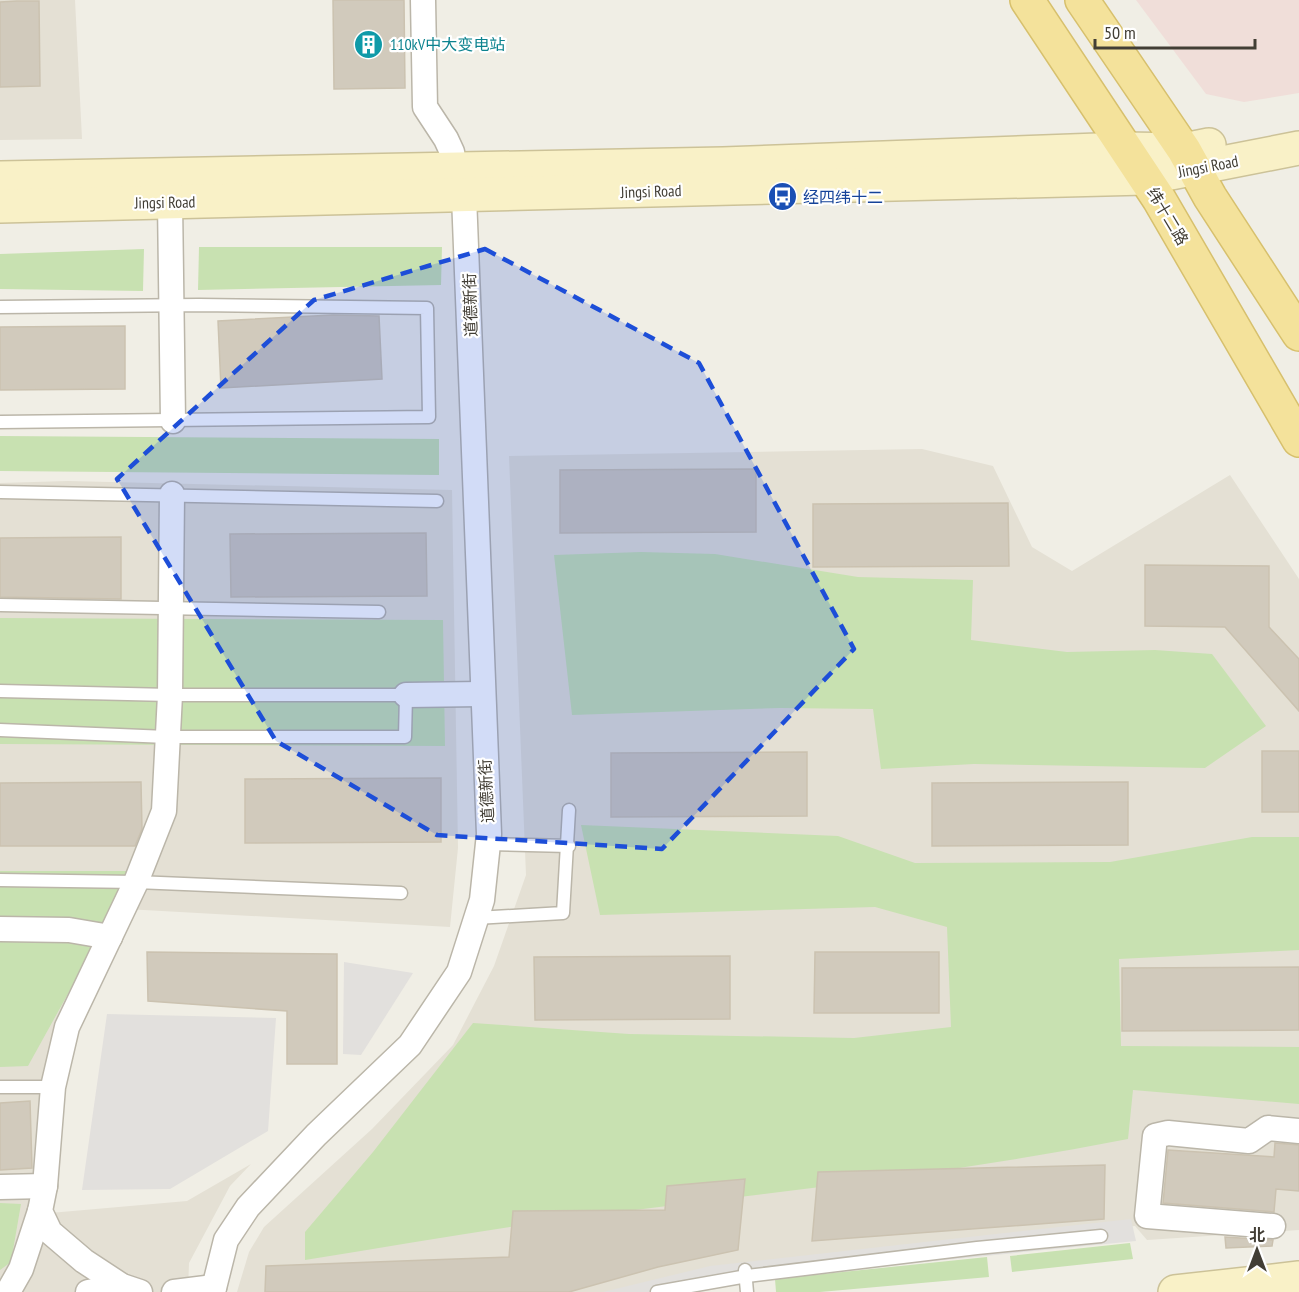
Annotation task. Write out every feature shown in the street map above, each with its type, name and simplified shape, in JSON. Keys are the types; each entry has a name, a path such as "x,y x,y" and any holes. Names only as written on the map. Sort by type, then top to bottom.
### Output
{"main road":[{"name":"纬十二路","path":"1027,0 1145,178 1299,440"},
{"path":"1082,0 1189,159 1299,334"},
{"name":"Jingsi Road","path":"0,178 460,183 1145,178 1189,159 1299,127"},
{"name":"Jingsi Road","path":"0,206 170,202 723,164 1125,149 1189,159 1299,148"},
{"path":"1175,1292 1299,1278"}],"street":[{"name":"道德新街","path":"213,1290 226,1240 248,1207 316,1135 410,1045 459,972 482,900 488,844 460,183 452,152 425,107 423,0"},
{"path":"170,202 173,421"},
{"path":"8,1292 21,1269 40,1211 45,1186 53,1087 67,1027 136,882 164,811 170,695 172,494"},
{"path":"406,695 482,694"},
{"path":"0,928 69,930 110,937"},
{"path":"1273,1226 1147,1216 1155,1136 1168,1133 1250,1141 1268,1128 1299,1131"},
{"path":"0,1187 45,1186"},
{"path":"40,1211 50,1232 84,1261 131,1289"},
{"path":"88,1292 131,1289"},
{"path":"174,1292 213,1290"}],"lane":[{"path":"0,307 171,305 427,308 429,417 0,422"},
{"path":"0,492 437,501"},
{"path":"0,605 379,612"},
{"path":"0,691 170,695 406,695 405,737 167,737 0,730"},
{"path":"476,918 563,913 569,846 569,810"},
{"path":"488,844 569,846"},
{"path":"0,880 136,882 401,893"},
{"path":"0,1087 53,1087"},
{"path":"657,1292 746,1273 1101,1236"},
{"path":"746,1273 747,1292"}],"highlighted area":[{"path":"485,249 699,363 854,649 662,849 437,835 276,741 117,479 314,300"}],"shaded area":[{"path":"0,0 75,0 82,139 0,140"},
{"path":"1136,0 1299,0 1299,93 1244,102 1206,94"},
{"path":"922,449 993,466 1032,547 1072,571 1230,475 1299,579 1299,1230 1147,1240 1135,1226 769,1268 644,1292 237,1292 249,1252 264,1227 372,1129 453,1045 494,966 526,875 509,456"},
{"path":"68,481 452,490 458,848 450,927 126,909 62,1052 50,1213 187,1201 251,1164 230,1186 189,1263 188,1292 0,1292 0,483"},
{"path":"344,962 413,973 361,1055 343,1054"},
{"path":"107,1014 276,1018 268,1131 170,1189 82,1190"},
{"path":"1131,1219 1136,1241 791,1275 675,1292 603,1292 710,1266"}],"green space":[{"path":"199,247 442,247 441,285 198,290"},
{"path":"144,249 143,291 0,289 0,254"},
{"path":"0,436 439,439 439,475 0,471"},
{"path":"641,552 715,554 858,577 973,580 971,640 1067,652 1155,650 1212,654 1266,726 1205,768 974,764 881,769 873,709 780,708 572,715 554,555"},
{"path":"0,618 443,620 445,746 0,744"},
{"path":"581,825 838,836 915,863 1110,862 1252,837 1299,837 1299,950 1119,959 1121,1046 1299,1047 1299,1104 1133,1090 1128,1139 979,1165 530,1224 305,1260 305,1232 373,1152 473,1023 629,1034 854,1038 951,1027 947,927 875,907 600,915"},
{"path":"0,871 136,871 28,1066 0,1067"},
{"path":"0,1203 21,1204 11,1262 0,1270"},
{"path":"1130,1243 1133,1259 1012,1272 1010,1256"},
{"path":"987,1257 989,1277 820,1292 776,1292 775,1279"}],"building":[{"name":"110kV中大变电站","path":"333,0 404,0 405,88 334,89"},
{"path":"39,1 40,86 0,87 0,2"},
{"path":"333,315 379,316 382,379 221,388 218,321"},
{"path":"125,326 125,389 0,390 0,327"},
{"path":"756,469 756,532 560,533 560,470"},
{"path":"1008,503 1009,566 813,567 813,504"},
{"path":"426,533 427,596 231,597 230,534"},
{"path":"121,537 121,599 0,597 0,538"},
{"path":"1145,565 1269,566 1269,627 1299,659 1299,711 1225,627 1145,626"},
{"path":"1262,751 1299,751 1299,812 1262,812"},
{"path":"807,752 807,816 611,817 611,753"},
{"path":"441,778 441,842 245,843 245,779"},
{"path":"141,782 142,829 135,846 0,846 0,783"},
{"path":"1128,782 1128,845 932,846 932,783"},
{"path":"147,952 337,954 337,1064 287,1064 287,1011 148,1001"},
{"path":"815,952 939,952 939,1013 814,1013"},
{"path":"730,956 730,1019 535,1020 534,957"},
{"path":"1299,967 1299,1030 1122,1031 1122,968"},
{"path":"30,1101 32,1168 0,1170 0,1103"},
{"path":"1275,1143 1299,1145 1299,1191 1276,1189 1274,1212 1163,1203 1168,1150 1274,1157"},
{"path":"1105,1165 1104,1219 812,1241 818,1172"},
{"path":"745,1179 738,1250 658,1267 569,1292 265,1292 266,1266 509,1257 513,1211 665,1210 667,1186"},
{"path":"1225,1237 1273,1240 1272,1246 1226,1248"}],"place":[{"name":"110kV中大变电站","path":"369,44"},
{"name":"经四纬十二","path":"782,197"}]}
